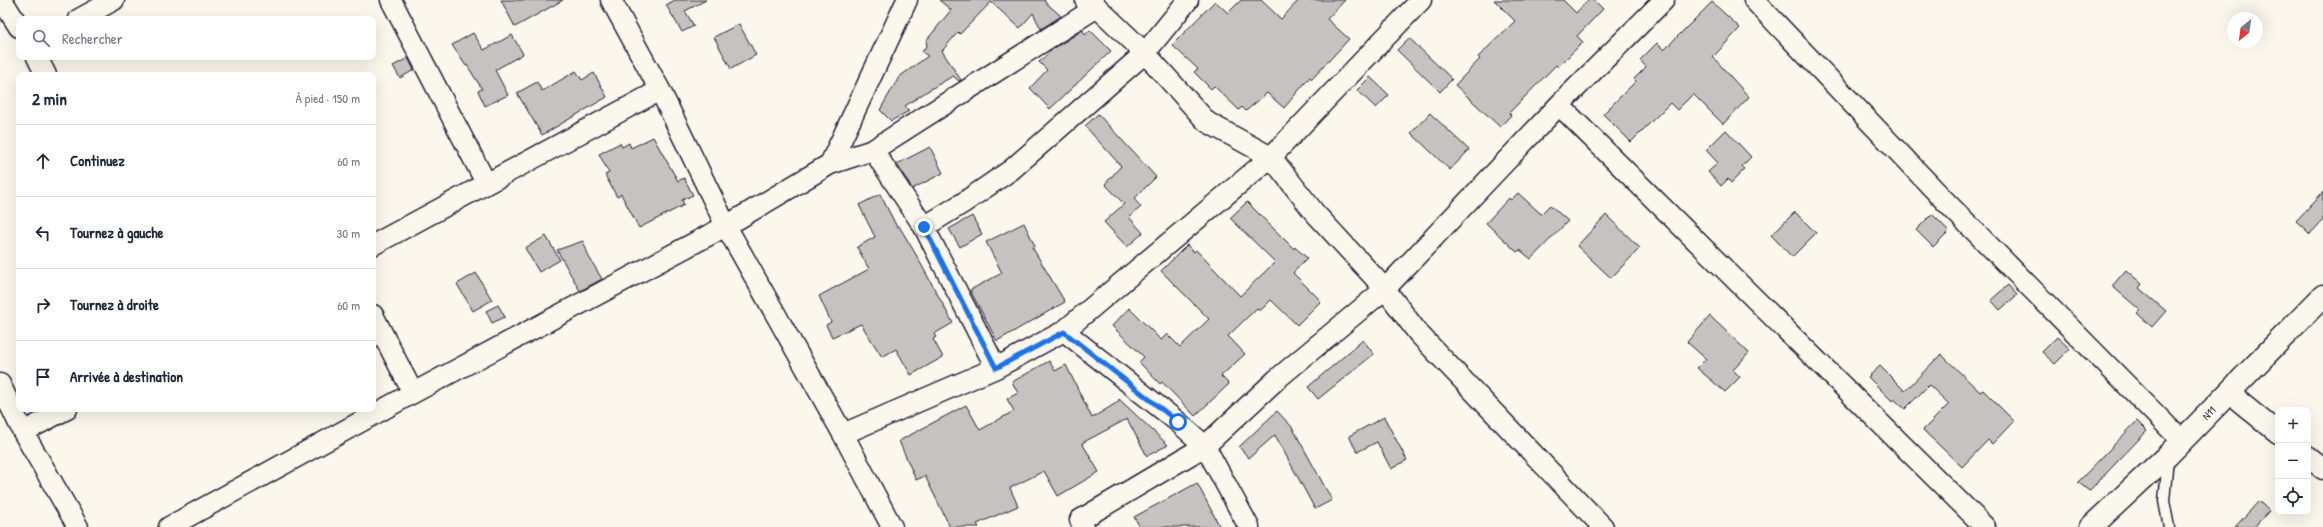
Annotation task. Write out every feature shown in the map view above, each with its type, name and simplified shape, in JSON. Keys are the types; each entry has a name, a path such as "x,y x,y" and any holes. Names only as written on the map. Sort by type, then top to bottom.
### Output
{"main road":[{"name":"N11","path":"2091,527 2175,448 2323,296"}],"street":[{"path":"2,0 16,22"},
{"path":"85,16 114,0"},
{"path":"391,0 486,183"},
{"path":"611,0 660,90 726,226 843,434 892,527"},
{"path":"830,164 907,0"},
{"path":"924,227 963,203 1011,170 1145,53 1188,0"},
{"path":"843,434 996,368 1064,332 1271,157 1421,0"},
{"path":"1077,525 1205,446 1277,379 1385,288 1560,105 1664,0"},
{"path":"1754,0 1946,202 2175,448"},
{"path":"169,527 413,393 726,226 830,164 873,150 1090,4 1145,53 1207,122 1271,157 1314,212 1385,288 1418,333 1603,527"},
{"path":"38,60 44,72"},
{"path":"376,243 660,90"},
{"path":"1560,105 1985,527"},
{"path":"873,150 924,227 996,368"},
{"path":"376,322 413,393"},
{"path":"1064,332 1178,422 1205,446 1249,527"},
{"path":"0,384 23,432 78,527"},
{"path":"2229,393 2275,431"},
{"path":"23,432 61,412"},
{"path":"2311,459 2323,469"}],"lane":[{"path":"2170,527 2164,501 2175,448"}],"building":[{"path":"501,0 563,0 515,27"},
{"path":"675,0 706,0 685,11 694,26 682,32 666,5"},
{"path":"939,0 1045,0 1044,1 1061,16 1041,29 1033,13 1020,28 991,2 960,34 958,32 942,51 961,80 959,81 953,76 929,90 905,106 909,111 891,121 880,110 899,77 928,56 922,52 927,45 926,41 951,10"},
{"path":"1241,0 1261,0 1281,19 1299,0 1345,0 1327,19 1349,39 1312,79 1310,77 1284,108 1267,93 1246,111 1242,107 1239,110 1214,86 1211,89 1194,72 1198,69 1172,45 1215,1 1228,13"},
{"path":"1494,0 1563,0 1576,13 1588,0 1594,0 1603,9 1577,36 1583,42 1558,67 1556,65 1509,113 1511,115 1500,127 1455,85 1480,59 1478,57 1515,21"},
{"path":"1712,2 1740,28 1713,57 1749,97 1723,124 1693,94 1677,110 1670,103 1631,142 1603,114 1636,81 1634,79 1646,67 1640,60 1657,43 1664,50"},
{"path":"739,24 756,55 731,69 714,37"},
{"path":"1083,30 1085,35 1090,30 1111,51 1050,109 1030,88 1047,70 1039,62 1053,49"},
{"path":"473,33 484,50 512,35 523,54 495,70 508,95 485,106 478,91 482,89 452,45"},
{"path":"1409,38 1452,79 1440,92 1397,50"},
{"path":"408,58 414,70 400,78 393,66"},
{"path":"576,71 582,80 594,73 607,97 542,135 517,93 537,82 542,91"},
{"path":"1370,77 1389,95 1376,108 1357,90"},
{"path":"1430,113 1469,150 1450,170 1411,133"},
{"path":"1098,114 1156,177 1134,199 1141,207 1129,217 1143,233 1127,247 1104,222 1124,204 1105,184 1121,166 1085,126"},
{"path":"1726,130 1751,157 1742,166 1745,169 1731,183 1728,179 1721,186 1708,172 1718,163 1706,150"},
{"path":"653,137 678,181 684,178 693,195 682,200 684,205 639,228 621,194 617,197 605,175 609,173 599,154 620,143 622,147 629,143 631,148"},
{"path":"930,147 943,173 912,189 897,164"},
{"path":"2323,192 2323,220 2310,234 2296,221"},
{"path":"1518,193 1541,214 1550,205 1568,221 1531,259 1520,250 1517,252 1486,223 1509,198 1511,200"},
{"path":"880,194 897,227 899,226 915,253 953,323 934,334 936,337 933,339 943,357 911,375 896,349 882,357 861,324 832,337 826,325 831,322 819,296 869,269 857,247 875,237 859,205"},
{"path":"1247,202 1294,249 1295,247 1307,258 1293,273 1321,301 1297,325 1271,300 1260,311 1257,308 1228,336 1245,354 1221,376 1229,384 1195,416 1162,382 1160,384 1139,362 1144,357 1112,326 1129,308 1161,340 1167,334 1180,347 1209,319 1161,271 1187,245 1194,252 1196,250 1240,296 1275,262 1230,218"},
{"path":"1795,212 1816,233 1792,257 1771,235"},
{"path":"1932,214 1949,231 1933,247 1916,230"},
{"path":"1606,215 1640,248 1611,278 1577,246"},
{"path":"972,216 982,234 960,247 949,229"},
{"path":"1024,223 1035,246 1032,247 1065,302 997,341 970,290 1002,273 986,242"},
{"path":"546,236 560,260 539,272 525,248"},
{"path":"583,241 589,257 602,279 580,291 557,250"},
{"path":"2126,270 2142,284 2139,288 2166,311 2152,327 2137,313 2140,310 2112,286"},
{"path":"476,273 492,300 473,311 457,284"},
{"path":"2008,285 2017,295 2000,310 1991,300"},
{"path":"498,305 505,317 492,323 486,311"},
{"path":"1710,316 1749,353 1733,370 1740,377 1725,392 1697,368 1706,359 1687,342"},
{"path":"2057,337 2070,349 2055,364 2042,352"},
{"path":"1363,340 1374,354 1318,399 1308,387"},
{"path":"1941,354 1980,392 1983,390 2014,421 1992,444 1988,440 1962,467 1923,430 1949,404 1929,385 1905,409 1894,399 1892,401 1868,377 1880,366 1905,391"},
{"path":"1049,361 1055,371 1066,365 1092,418 1118,402 1119,399 1168,445 1147,456 1127,419 1082,443 1099,472 1058,496 1044,471 1010,488 1018,506 977,524 979,527 950,527 925,476 916,480 899,441 966,405 980,430 1014,411 1007,399 1018,393 1012,382"},
{"path":"1277,411 1292,427 1332,500 1315,509 1275,435 1249,458 1239,447"},
{"path":"1384,417 1407,460 1391,469 1377,442 1357,452 1349,436"},
{"path":"2137,421 2147,431 2089,491 2078,482"},
{"path":"1197,483 1220,527 1140,527 1134,517"},
{"path":"2259,501 2269,511 2254,527 2235,527"}],"route":[{"path":"924,227 996,368 1064,332 1178,422"}]}
